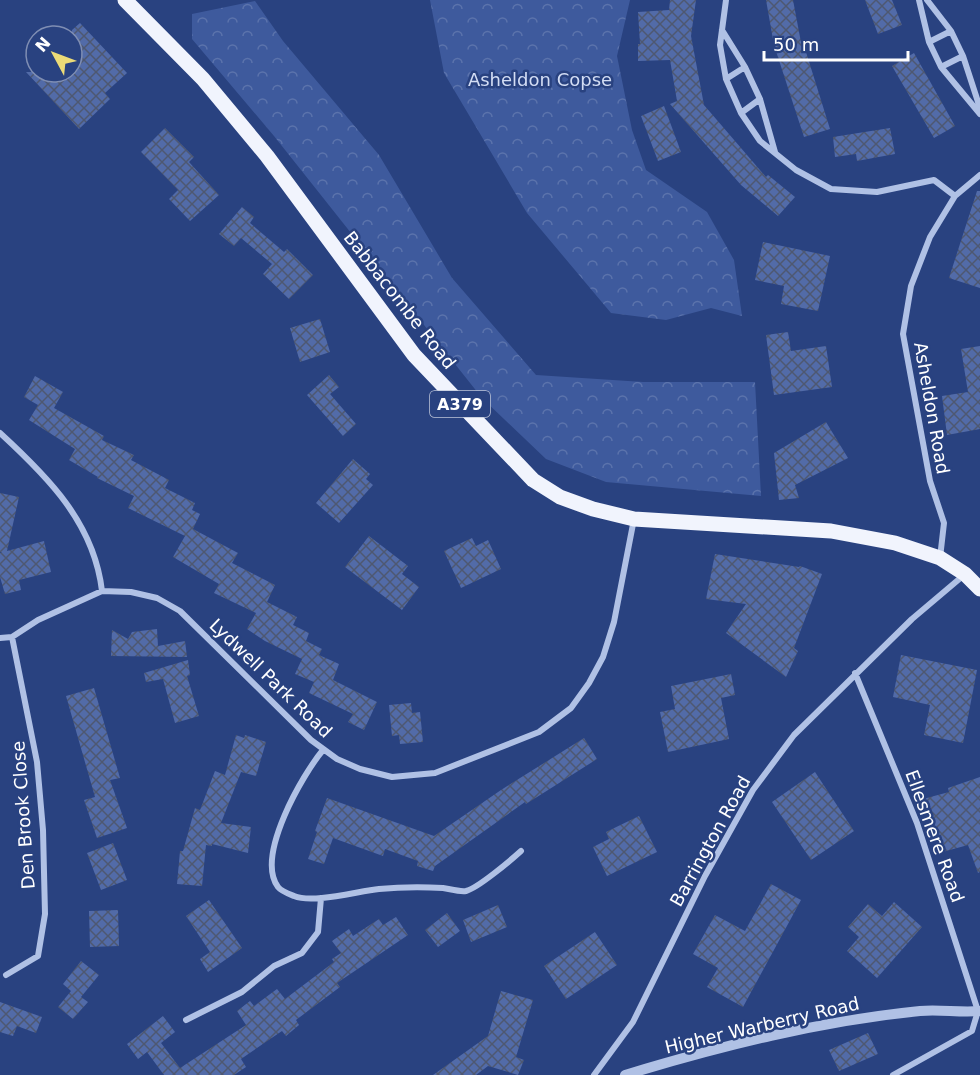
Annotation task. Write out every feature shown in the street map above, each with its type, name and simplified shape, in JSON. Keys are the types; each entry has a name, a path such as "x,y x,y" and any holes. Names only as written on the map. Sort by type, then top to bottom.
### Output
{"main road":[{"name":"Babbacombe Road","path":"125,0 203,79 267,156 414,355 533,480 560,497 593,509 634,519 831,531 895,543 940,558 965,574 980,589"}],"street":[{"path":"726,0 720,45 726,79 741,113 760,141 796,171 831,189 877,192 934,180 955,196"},
{"path":"919,0 928,42 941,67 980,114"},
{"path":"927,0 951,31 963,56 980,108"},
{"path":"722,30 746,67 760,99 775,153"},
{"path":"928,42 951,31"},
{"path":"941,67 963,56"},
{"path":"726,79 746,67"},
{"path":"741,113 760,99"},
{"name":"Asheldon Road","path":"940,558 944,523 930,481 903,334 911,286 930,237 955,196 980,175"},
{"path":"0,433 32,463 85,531 99,570 102,591"},
{"name":"Lydwell Park Road","path":"0,638 12,637 38,620 102,591 131,592 157,598 180,612 323,750 337,759 360,769 392,777 435,773 539,732 571,708 589,683 603,657 614,622 634,519"},
{"name":"Barrington Road","path":"594,1075 633,1022 705,876 753,790 794,735 912,619 965,574"},
{"name":"Den Brook Close","path":"6,975 38,956 45,914 43,830 37,762 12,637"},
{"name":"Ellesmere Road","path":"855,673 917,823 979,1011"},
{"path":"323,750 311,765 288,806 272,856 274,877 279,888 296,897 321,898 402,887 467,891 498,871 521,850"},
{"path":"186,1020 243,992 274,966 302,953 318,932 321,898"},
{"name":"Higher Warberry Road","path":"625,1075 674,1060 848,1020 923,1011 979,1011"},
{"path":"893,1075 972,1031 979,1011"}],"green space":[{"name":"Asheldon Copse","path":"430,0 630,0 617,56 632,130 646,170 707,212 734,260 742,316 711,308 666,320 611,313 527,213 444,73"},
{"path":"255,1 283,41 379,155 452,278 536,375 643,382 755,382 761,496 606,482 546,459 482,398 274,136 192,39 192,14"}],"building":[{"path":"670,0 696,0 691,36 704,105 766,177 768,175 795,197 778,216 741,185 670,104 677,101 670,60 638,61 638,44 640,44 638,12 669,10"},
{"path":"766,0 793,0 803,53 806,52 830,129 804,137 774,45"},
{"path":"865,0 892,0 902,25 878,34"},
{"path":"84,27 127,73 105,93 110,99 79,129 37,84 84,84"},
{"path":"914,53 955,126 934,138 892,66"},
{"path":"664,106 681,152 658,161 641,116"},
{"path":"165,128 194,157 189,162 219,195 190,221 169,199 178,190 141,152"},
{"path":"890,128 895,154 857,161 856,154 835,157 833,137"},
{"path":"977,191 980,191 980,288 949,278"},
{"path":"242,207 254,217 250,223 284,252 287,249 313,275 289,299 263,274 272,264 241,238 234,246 219,234"},
{"path":"763,242 830,256 818,311 781,304 784,286 755,280"},
{"path":"320,319 330,352 300,362 290,328"},
{"path":"788,332 791,351 826,346 832,387 774,395 766,335"},
{"path":"980,346 980,429 947,435 942,396 968,392 961,349"},
{"path":"329,375 339,387 330,394 356,424 343,436 307,395"},
{"path":"35,376 63,392 54,408 104,436 102,440 134,455 131,460 169,480 165,488 195,503 192,510 200,514 193,529 238,553 232,563 275,585 267,602 297,617 293,625 309,633 306,641 322,649 319,655 339,664 333,680 377,702 364,730 348,722 353,714 309,693 314,682 295,674 302,659 265,641 247,629 256,613 214,593 219,584 173,557 185,536 128,508 134,496 97,478 69,460 75,449 29,420 38,405 24,397"},
{"path":"826,422 848,458 795,485 799,498 779,500 774,453"},
{"path":"353,459 370,474 366,479 373,485 339,523 316,503"},
{"path":"0,493 19,497 7,551 44,541 51,572 19,580 21,590 5,594 0,577 0,553 2,552 0,552"},
{"path":"369,536 408,566 402,574 419,587 402,610 345,567"},
{"path":"472,538 476,546 488,540 501,569 461,588 444,551"},
{"path":"715,554 800,566 822,574 794,648 798,651 786,677 726,633 746,604 706,599"},
{"path":"157,629 158,646 185,641 187,657 111,656 112,630 128,639 132,632"},
{"path":"901,655 977,670 963,743 924,735 930,705 893,697"},
{"path":"188,660 190,675 187,676 199,716 175,723 163,679 146,682 144,673"},
{"path":"731,674 735,695 721,698 729,739 668,752 660,712 675,709 671,686"},
{"path":"94,688 120,778 110,780 127,828 97,838 84,800 95,797 66,696"},
{"path":"411,703 412,713 420,712 423,742 400,744 399,735 392,736 389,705"},
{"path":"236,735 244,738 245,735 266,742 256,776 241,772 221,823 251,827 248,853 212,844 212,846 206,845 202,886 177,884 180,851 183,851 195,808 200,810 215,771 225,775"},
{"path":"584,738 597,759 526,804 525,802 435,866 433,871 417,866 418,861 385,849 383,856 333,838 324,864 308,859 327,798 434,836 501,790"},
{"path":"815,772 854,831 811,860 772,802"},
{"path":"980,777 980,872 978,873 968,845 939,853 923,799 949,792 948,788"},
{"path":"639,816 657,852 607,876 593,847 609,839 606,832"},
{"path":"113,843 127,880 101,890 87,853"},
{"path":"771,884 801,900 743,1007 707,987 718,968 693,954 715,915 745,931"},
{"path":"209,900 242,948 208,972 200,959 210,952 186,916"},
{"path":"894,902 922,927 877,978 847,951 859,937 848,927 868,904 882,916"},
{"path":"498,905 507,927 471,942 463,920"},
{"path":"118,910 119,946 90,947 89,911"},
{"path":"447,913 460,931 438,947 425,930"},
{"path":"396,917 408,935 337,983 340,987 296,1020 299,1025 286,1036 282,1031 241,1059 246,1067 234,1075 164,1075 147,1052 138,1059 127,1044 163,1016 175,1032 161,1043 180,1068 246,1025 237,1011 250,1001 254,1006 277,989 285,999 334,962 332,959 341,953 332,941 349,929 353,936 379,919 383,925"},
{"path":"595,932 617,965 566,999 544,966"},
{"path":"81,961 99,975 81,997 88,1002 73,1019 58,1007 71,991 63,984"},
{"path":"501,991 533,1000 516,1057 524,1060 518,1075 488,1066 476,1075 433,1075 488,1036"},
{"path":"0,1002 42,1017 36,1033 17,1026 13,1036 0,1032"},
{"path":"868,1033 878,1054 839,1071 829,1050"}]}
